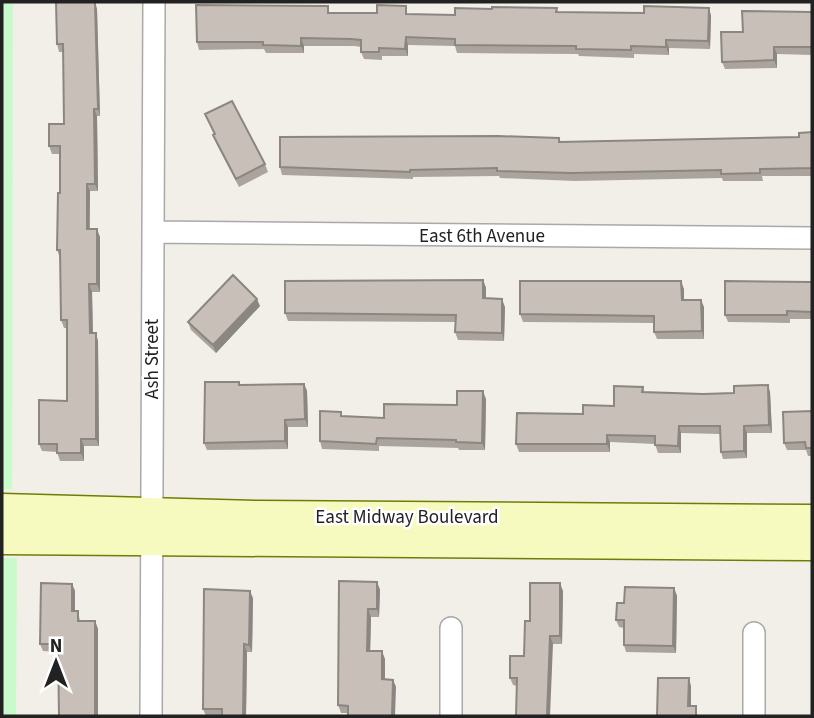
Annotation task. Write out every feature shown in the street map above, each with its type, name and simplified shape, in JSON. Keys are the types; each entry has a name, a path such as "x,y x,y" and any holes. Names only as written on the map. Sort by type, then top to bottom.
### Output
{"main road":[{"name":"East Midway Boulevard","path":"2,509 151,527 812,545"},
{"name":"East Midway Boulevard","path":"2,539 151,527 812,520"}],"street":[{"name":"Ash Street","path":"151,716 154,2"},
{"name":"East 6th Avenue","path":"153,232 812,238"},
{"path":"451,628 451,716"},
{"path":"754,633 754,716"}],"green space":[{"path":"2,2 13,2 12,489 2,489"},
{"path":"2,558 17,558 16,716 2,716"}],"building":[{"path":"56,2 95,2 98,109 94,109 95,184 87,184 87,229 97,229 97,284 89,284 90,333 96,333 96,439 81,439 81,453 57,453 57,444 39,444 39,400 67,401 67,320 61,320 60,250 57,250 60,146 49,146 49,124 64,124 63,44 57,44"},
{"path":"196,5 328,6 328,13 377,13 377,5 406,6 406,14 455,15 455,8 557,8 556,12 644,13 644,6 709,8 708,41 666,40 666,47 631,46 631,50 576,49 576,46 455,45 455,39 406,37 405,49 379,48 379,52 361,52 361,40 351,39 301,38 301,46 263,45 263,42 197,42"},
{"path":"742,11 812,12 812,47 774,47 774,60 722,62 721,32 743,32"},
{"path":"232,101 265,164 236,179 205,114"},
{"path":"812,132 812,168 760,169 760,173 721,174 721,170 572,173 497,171 497,168 410,172 280,167 280,137 498,136 559,138 559,142 799,137 799,133"},
{"path":"233,275 257,299 213,345 188,322"},
{"path":"483,280 483,298 502,299 502,333 455,332 456,315 285,313 285,281"},
{"path":"520,281 681,281 682,300 701,300 702,331 654,332 654,316 520,314"},
{"path":"725,281 812,282 812,312 787,311 787,315 725,315"},
{"path":"205,382 239,382 239,385 304,384 305,419 285,420 285,441 204,443"},
{"path":"768,385 769,425 744,426 744,451 721,452 720,426 679,426 678,446 655,445 655,436 607,435 607,444 516,444 517,413 583,414 583,405 614,406 614,386 643,387 642,392 703,394 734,393 734,386"},
{"path":"457,391 483,391 482,443 377,438 376,444 320,441 320,411 341,412 341,416 384,418 384,404 457,405"},
{"path":"812,411 812,448 806,448 805,442 784,443 783,412"},
{"path":"339,581 377,582 377,609 368,609 367,651 382,651 382,679 393,680 392,716 348,716 348,706 338,705"},
{"path":"41,583 72,584 72,611 78,611 78,621 95,621 95,716 59,716 58,644 40,644"},
{"path":"530,583 560,583 560,636 550,636 547,716 516,716 517,678 510,678 510,656 524,656 525,621 530,621"},
{"path":"625,587 674,588 673,646 624,645 624,620 616,620 617,603 624,603"},
{"path":"204,589 250,591 249,645 244,644 243,716 222,716 222,709 203,709"},
{"path":"658,678 689,678 688,706 696,706 696,716 657,716"}]}
